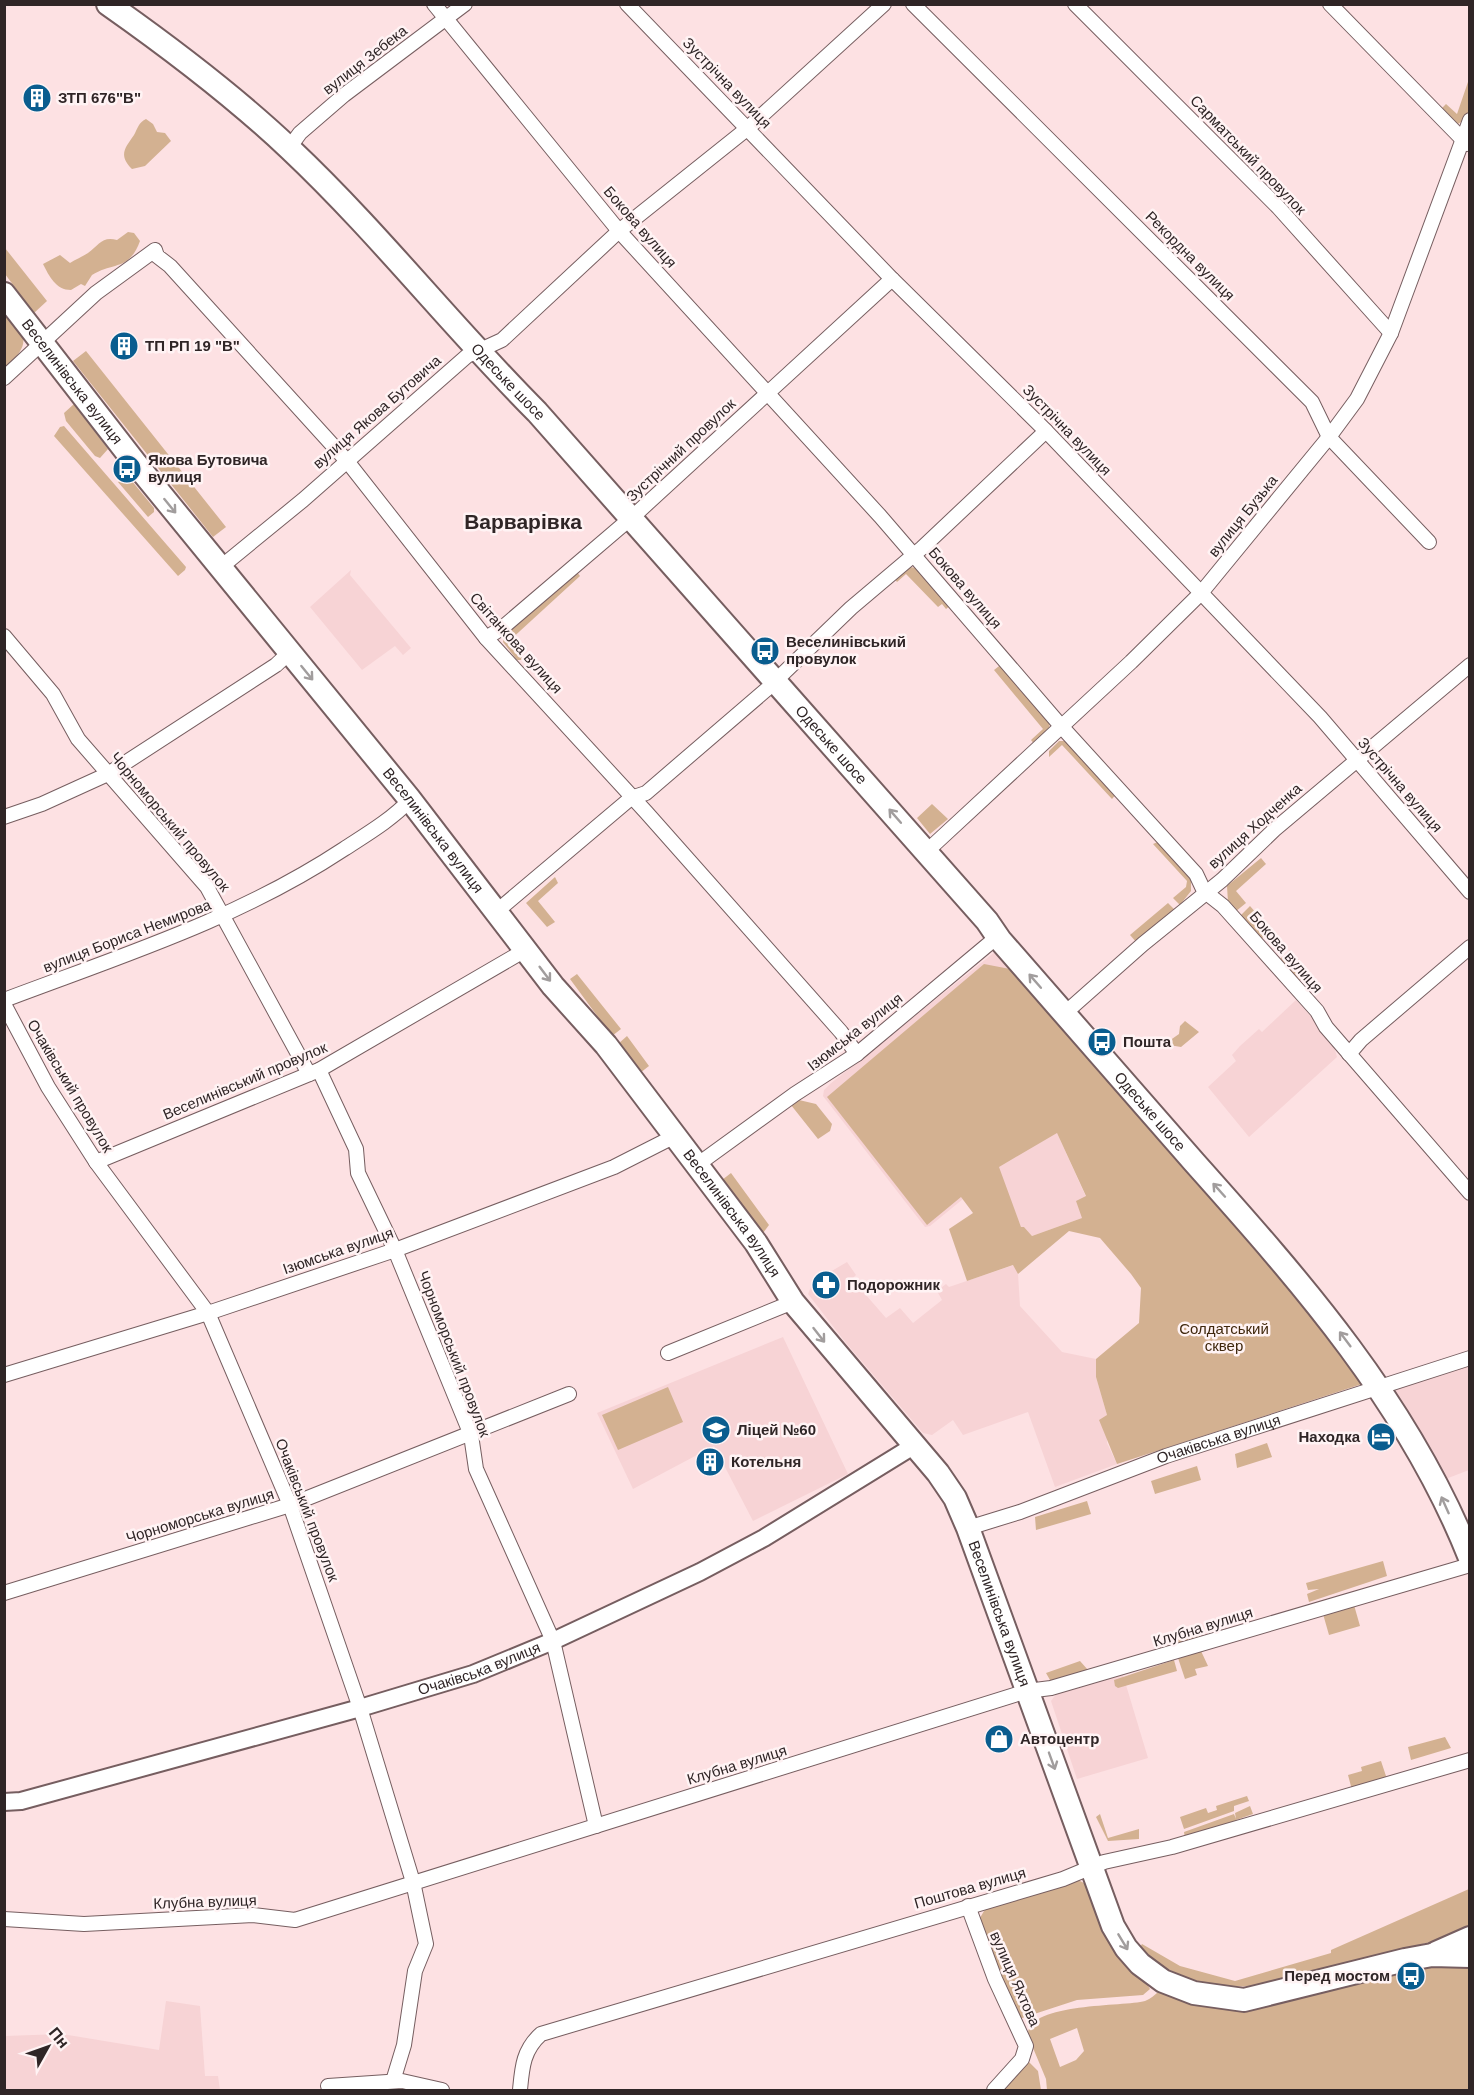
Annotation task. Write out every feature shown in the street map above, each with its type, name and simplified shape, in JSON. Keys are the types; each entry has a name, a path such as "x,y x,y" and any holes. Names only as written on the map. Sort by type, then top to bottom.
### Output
{"highway":[{"name":"Одеське шосе","path":"108,4 185,60 289,148 375,237 476,351 537,412 987,921 997,937 1304,1287 1379,1387 1432,1476 1470,1558"},
{"name":"Веселинівська вулиця","path":"4,294 220,567 410,800 554,986 606,1045 756,1243 794,1302 829,1347 915,1445 949,1488 968,1528 1113,1926 1131,1955 1163,1980 1194,1993 1224,1999 1262,1997 1432,1955"},
{"path":"1432,1955 1470,1938"},
{"path":"1432,1955 1470,1956"}],"street":[{"name":"Бокова вулиця","path":"434,4 619,231 914,554 1061,726 1196,874 1204,891 1223,906 1317,1011 1326,1027 1470,1193"},
{"name":"вулиця Зебека","path":"289,148 300,133 344,95 465,4"},
{"name":"Зустрічна вулиця","path":"627,4 892,279 1046,431 1320,717 1470,892"},
{"name":"вулиця Якова Бутовича","path":"220,567 476,351 502,340 619,231 748,128 884,4"},
{"name":"Рекордна вулиця","path":"914,4 1312,402 1329,437 1429,542"},
{"name":"Сарматський провулок","path":"1076,4 1278,207 1390,333"},
{"path":"1330,4 1466,143"},
{"name":"вулиця Бузька","path":"926,852 1131,662 1201,593 1329,437 1357,399 1390,333 1466,143 1470,120"},
{"name":"Світанкова вулиця","path":"41,342 116,276 155,250 157,256 170,266 347,461 486,638 777,959 857,1054"},
{"name":"Зустрічний провулок","path":"486,638 501,628 631,518 892,279"},
{"path":"4,378 41,342"},
{"path":"497,911 631,798 646,793 776,681 870,590 914,554 1046,431"},
{"name":"Чорноморський провулок","path":"4,636 53,694 78,740 207,887 356,1149 358,1173 395,1250 471,1435 476,1469 553,1641 596,1826"},
{"path":"4,817 42,804 108,774 276,665 290,652"},
{"name":"вулиця Ходченка","path":"1064,1014 1204,891 1222,880 1274,830 1470,665"},
{"name":"вулиця Бориса Немирова","path":"4,1002 224,917 300,878 395,815 410,800"},
{"name":"Ізюмська вулиця","path":"697,1165 857,1054 997,937"},
{"path":"1349,1054 1361,1040 1470,947"},
{"name":"Веселинівський провулок","path":"96,1162 314,1072 527,949"},
{"name":"Очаківський провулок","path":"4,1002 48,1087 96,1162 208,1313 290,1505 360,1708 413,1882 426,1944 415,1971 404,2045 393,2081"},
{"name":"Ізюмська вулиця","path":"4,1375 208,1313 395,1250 614,1167 675,1136"},
{"path":"668,1353 794,1302"},
{"name":"Очаківська вулиця","path":"968,1528 1020,1512 1166,1456 1470,1358"},
{"name":"Чорноморська вулиця","path":"4,1593 290,1505 471,1435 569,1394"},
{"name":"Очаківська вулиця","path":"4,1802 21,1801 360,1708 473,1674 553,1641 700,1572 764,1538 915,1445"},
{"name":"Клубна вулиця","path":"4,1919 84,1924 253,1915 295,1920 1027,1691 1051,1688 1470,1565"},
{"name":"Поштова вулиця","path":"520,2091 526,2053 531,2042 541,2034 1063,1879 1090,1866 1172,1847 1470,1760"},
{"name":"вулиця Яхтова","path":"968,1906 991,1970 1026,2046 1022,2060 994,2091"},
{"path":"328,2086 393,2081 442,2091"}],"shaded area":[{"path":"351,570 350,575 411,648 403,655 395,646 362,670 310,607"},
{"path":"996,951 1118,1086 1057,1133 1086,1197 1082,1218 1032,1236 1024,1227 1021,1227 1001,1176 962,1197 963,1199 930,1226 925,1227 823,1096 824,1090 830,1084"},
{"path":"1296,1000 1332,1040 1337,1057 1249,1137 1208,1087 1236,1061 1232,1055 1240,1046 1259,1029 1262,1032"},
{"path":"847,1262 856,1275 852,1279 886,1318 900,1308 913,1323 942,1300 937,1291 946,1284 949,1287 1014,1265 1018,1274 1020,1306 1062,1352 1096,1359 1096,1377 1107,1415 1107,1443 1117,1464 1055,1487 1028,1412 963,1435 953,1420 932,1435 923,1433 846,1343 808,1294 813,1282"},
{"name":"Ліцей №60","path":"783,1337 848,1474 753,1521 714,1446 633,1489 597,1413"},
{"path":"1469,1363 1469,1470 1443,1480 1395,1392 1398,1387"},
{"path":"1123,1675 1148,1758 1077,1779 1051,1701 1057,1693"},
{"path":"166,2001 200,2006 205,2076 218,2076 220,2090 5,2090 5,2036 62,2034 159,2050"}],"green space":[{"path":"1469,79 1470,116 1458,124 1441,109 1446,104 1457,114"},
{"path":"146,119 153,124 157,132 165,133 171,141 145,166 132,169 125,160 124,152 140,124"},
{"path":"128,232 134,233 140,241 136,251 126,262 92,275 85,286 81,284 71,290 61,288 51,278 43,264 60,255 70,263 88,253 104,240 117,240"},
{"path":"5,248 47,301 34,313 5,274"},
{"path":"5,308 22,333 23,346 5,370"},
{"path":"86,351 226,527 213,537 73,361"},
{"path":"74,404 108,449 100,458 95,456 66,421 64,413"},
{"path":"64,426 186,567 178,576 54,436 60,427"},
{"path":"127,475 154,508 154,512 148,517 118,482"},
{"path":"908,567 919,568 952,604 946,609 942,604 938,607 906,574 897,582 893,577"},
{"path":"577,572 580,576 508,642 524,660 517,660 503,642 505,633"},
{"path":"1003,663 1049,723 1050,729 1035,745 1031,740 1043,729 994,670"},
{"path":"1059,741 1070,741 1118,792 1112,799 1062,745 1049,757 1049,751"},
{"path":"932,804 948,819 930,834 917,818"},
{"path":"1160,841 1191,878 1191,891 1180,905 1173,898 1186,887 1187,881 1153,844"},
{"path":"1261,858 1266,864 1236,891 1246,903 1235,912 1228,902 1227,886"},
{"path":"555,877 558,883 538,901 555,922 547,927 526,903"},
{"path":"1168,903 1175,910 1137,943 1130,935"},
{"path":"1250,906 1271,930 1260,940 1239,917"},
{"path":"1290,950 1309,972 1298,982 1279,960"},
{"name":"Солдатський сквер","path":"984,964 1010,969 1114,1088 1118,1086 1315,1312 1362,1384 1117,1464 1099,1420 1107,1415 1096,1377 1096,1359 1139,1323 1141,1288 1131,1274 1100,1238 1069,1231 1018,1274 1013,1265 967,1281 949,1229 973,1213 961,1197 927,1225 827,1097","holes":["1057,1133 1086,1196 1076,1201 1082,1218 1032,1236 1024,1227 1021,1227 999,1167"]},
{"path":"577,974 621,1029 612,1036 570,979"},
{"path":"1185,1021 1199,1032 1181,1047 1169,1045 1169,1041 1179,1034 1180,1026"},
{"path":"627,1036 649,1066 640,1073 618,1044"},
{"path":"794,1101 816,1104 832,1124 830,1131 818,1139 791,1105 735,1147 734,1145"},
{"path":"731,1173 769,1225 763,1233 722,1180"},
{"path":"668,1387 683,1422 618,1450 602,1415"},
{"path":"1267,1443 1272,1457 1237,1468 1235,1454"},
{"path":"1197,1466 1201,1480 1155,1494 1151,1481"},
{"path":"1087,1501 1091,1514 1036,1530 1035,1517"},
{"path":"1383,1561 1387,1576 1309,1602 1307,1594 1319,1589 1308,1590 1306,1583"},
{"path":"1354,1605 1360,1626 1329,1635 1323,1614"},
{"path":"1199,1624 1200,1638 1174,1646 1171,1633"},
{"path":"1201,1651 1208,1666 1195,1669 1197,1675 1185,1679 1178,1658"},
{"path":"1174,1660 1177,1671 1118,1688 1115,1686 1114,1680"},
{"path":"1080,1661 1088,1670 1054,1681 1050,1680 1046,1673"},
{"path":"1445,1737 1451,1748 1411,1760 1408,1747"},
{"path":"1381,1761 1387,1779 1352,1790 1348,1775 1362,1771 1361,1767"},
{"path":"1247,1796 1249,1801 1234,1806 1234,1811 1184,1829 1180,1817 1206,1808 1208,1813 1217,1810 1216,1806"},
{"path":"1250,1806 1253,1814 1236,1820 1237,1824 1185,1839 1184,1832 1234,1814 1236,1819 1235,1813"},
{"path":"1100,1814 1108,1838 1139,1829 1139,1839 1108,1841 1096,1817"},
{"path":"1078,1880 1086,1884 1150,1989 1143,1995 1077,2000 1019,2019 977,1923 984,1911 992,1905"},
{"path":"1469,1889 1469,1929 1454,1936 1260,1985 1228,1986 1195,1980 1165,1967 1140,1947 1142,1944 1180,1966 1235,1981 1331,1953 1331,1950"},
{"path":"1469,1962 1469,2090 1047,2090 1046,2079 1028,2036 1032,2025 1042,2017 1078,2008 1145,2001 1160,1991 1183,1999","holes":["1077,2028 1084,2051 1076,2060 1060,2067 1050,2039"]},
{"path":"1028,2061 1038,2071 1041,2090 997,2090"}],"place":[{"name":"ЗТП 676\"В\"","path":"37,98"},
{"name":"ТП РП 19 \"В\"","path":"124,346"},
{"name":"Якова Бутовича вулиця","path":"127,469"},
{"name":"Веселинівський провулок","path":"765,651"},
{"name":"Пошта","path":"1102,1042"},
{"name":"Подорожник","path":"826,1285"},
{"name":"Ліцей №60","path":"716,1430"},
{"name":"Находка","path":"1381,1437"},
{"name":"Котельня","path":"710,1462"},
{"name":"Автоцентр","path":"999,1739"},
{"name":"Перед мостом","path":"1411,1976"}],"district":[{"name":"Варварівка","path":"523,522"}]}
